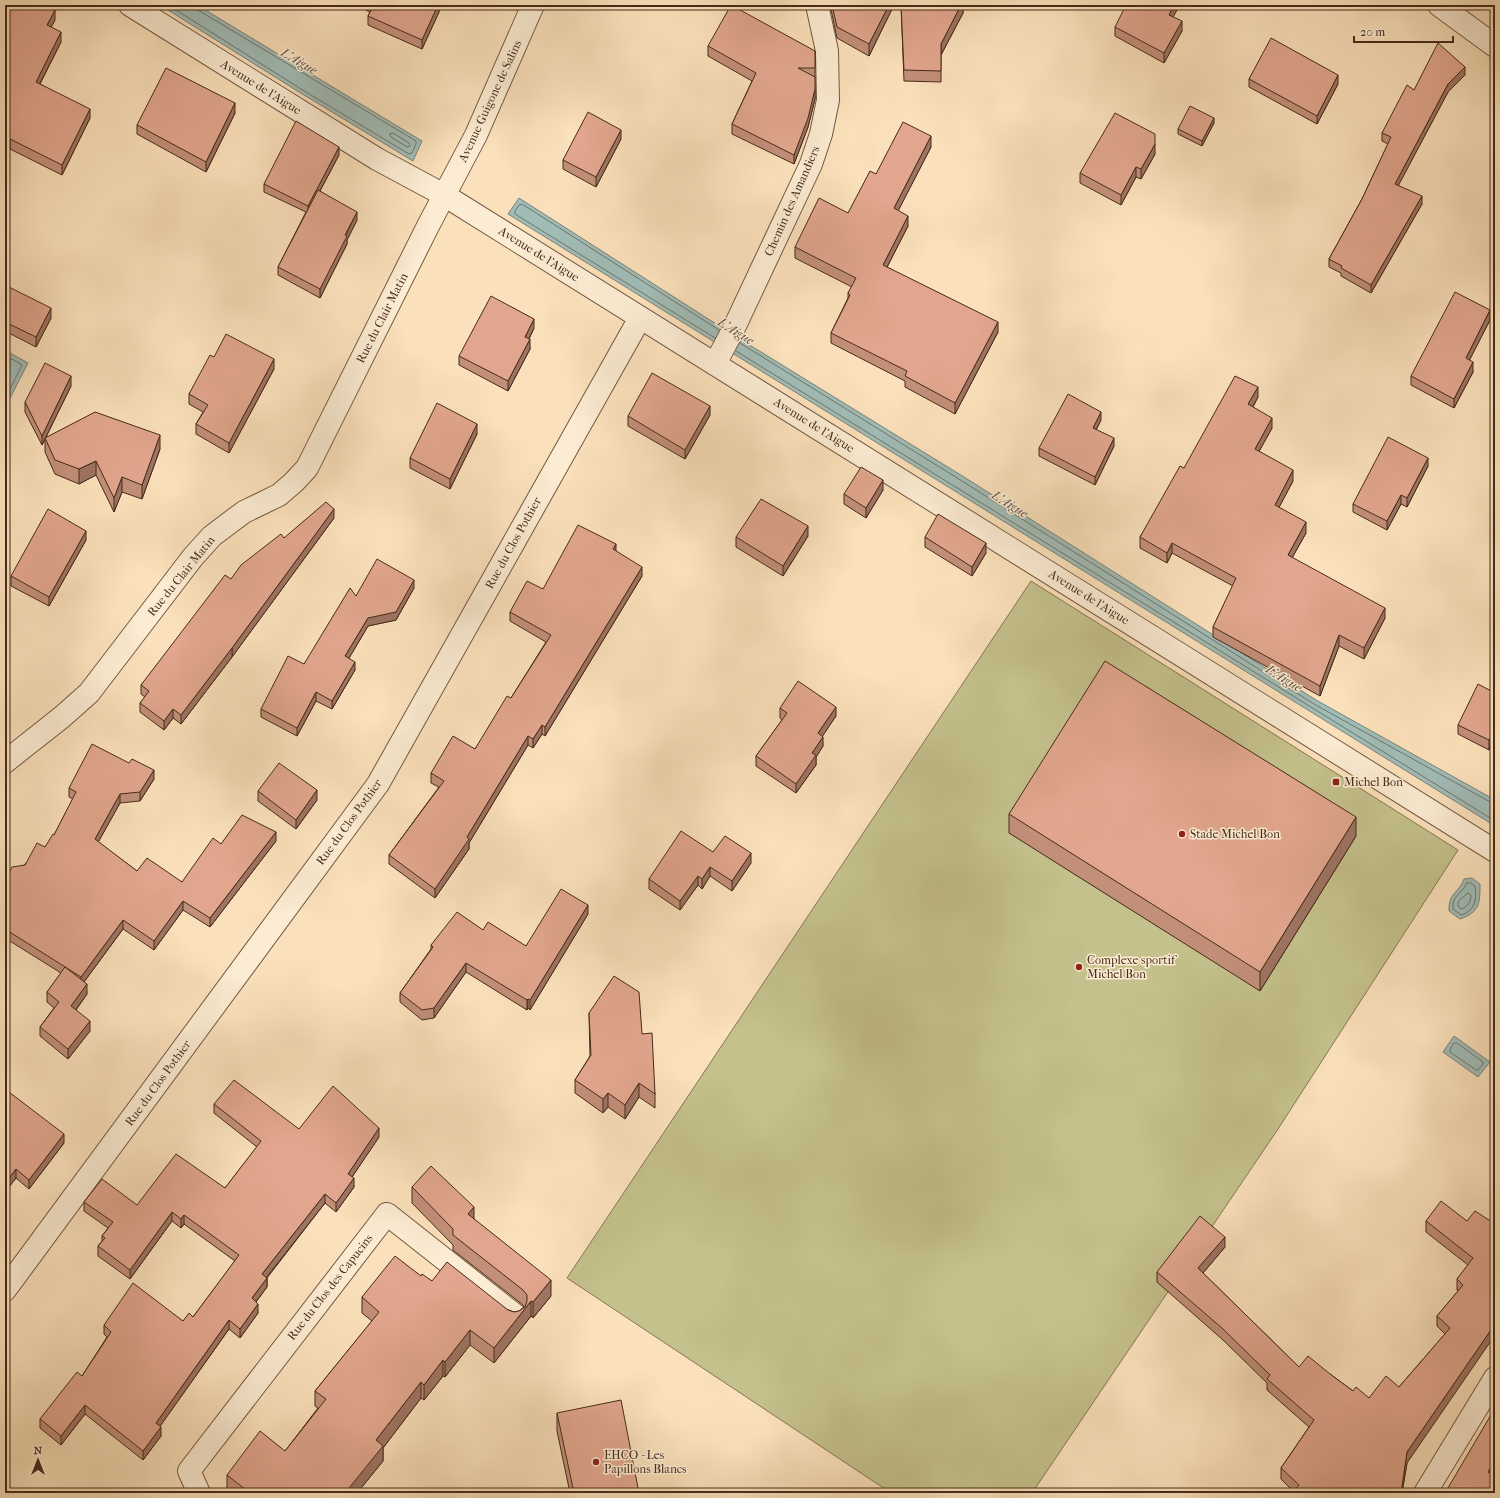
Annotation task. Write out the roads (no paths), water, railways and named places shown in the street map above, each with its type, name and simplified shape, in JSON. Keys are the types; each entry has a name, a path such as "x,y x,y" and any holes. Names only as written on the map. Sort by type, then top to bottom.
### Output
{"street":[{"name":"Avenue de l'Aigue","path":"130,5 377,159 447,189 640,318 724,347 1495,851"},
{"name":"Avenue Guigone de Salins","path":"447,189 476,135 533,5"},
{"name":"Chemin des Amandiers","path":"724,347 811,164 821,134 828,100 827,51 817,5"},
{"path":"1439,5 1495,46"},
{"name":"Rue du Clair Matin","path":"5,762 62,717 89,693 193,557 212,536 244,512 279,495 307,468 447,189"},
{"name":"Rue du Clos Pothier","path":"5,1290 378,784 640,318"},
{"name":"Rue du Clos des Capucins","path":"199,1493 188,1471 387,1214 515,1315"},
{"path":"1425,1493 1495,1378"}],"water":[{"path":"160,5 197,5 422,141 413,161 299,92"},
{"path":"519,198 735,336 964,477 1316,700 1495,800 1495,826 508,214"},
{"path":"10,353 28,363 9,400 5,397 5,362"},
{"path":"1472,878 1480,884 1478,906 1472,913 1460,919 1449,911 1450,900 1464,879"},
{"path":"1454,1036 1490,1062 1478,1077 1443,1052"}],"place":[{"name":"Michel Bon","path":"1336,782"},
{"name":"Stade Michel Bon","path":"1182,834"},
{"name":"Complexe sportif Michel Bon","path":"1079,967"},
{"name":"EHCO - Les Papillons Blancs","path":"596,1462"}],"water label":[{"name":"L'Aigue","path":"299,61"},
{"name":"L'Aigue","path":"736,331"},
{"name":"L'Aigue","path":"1010,504"},
{"name":"L'Aigue","path":"1284,678"}]}
